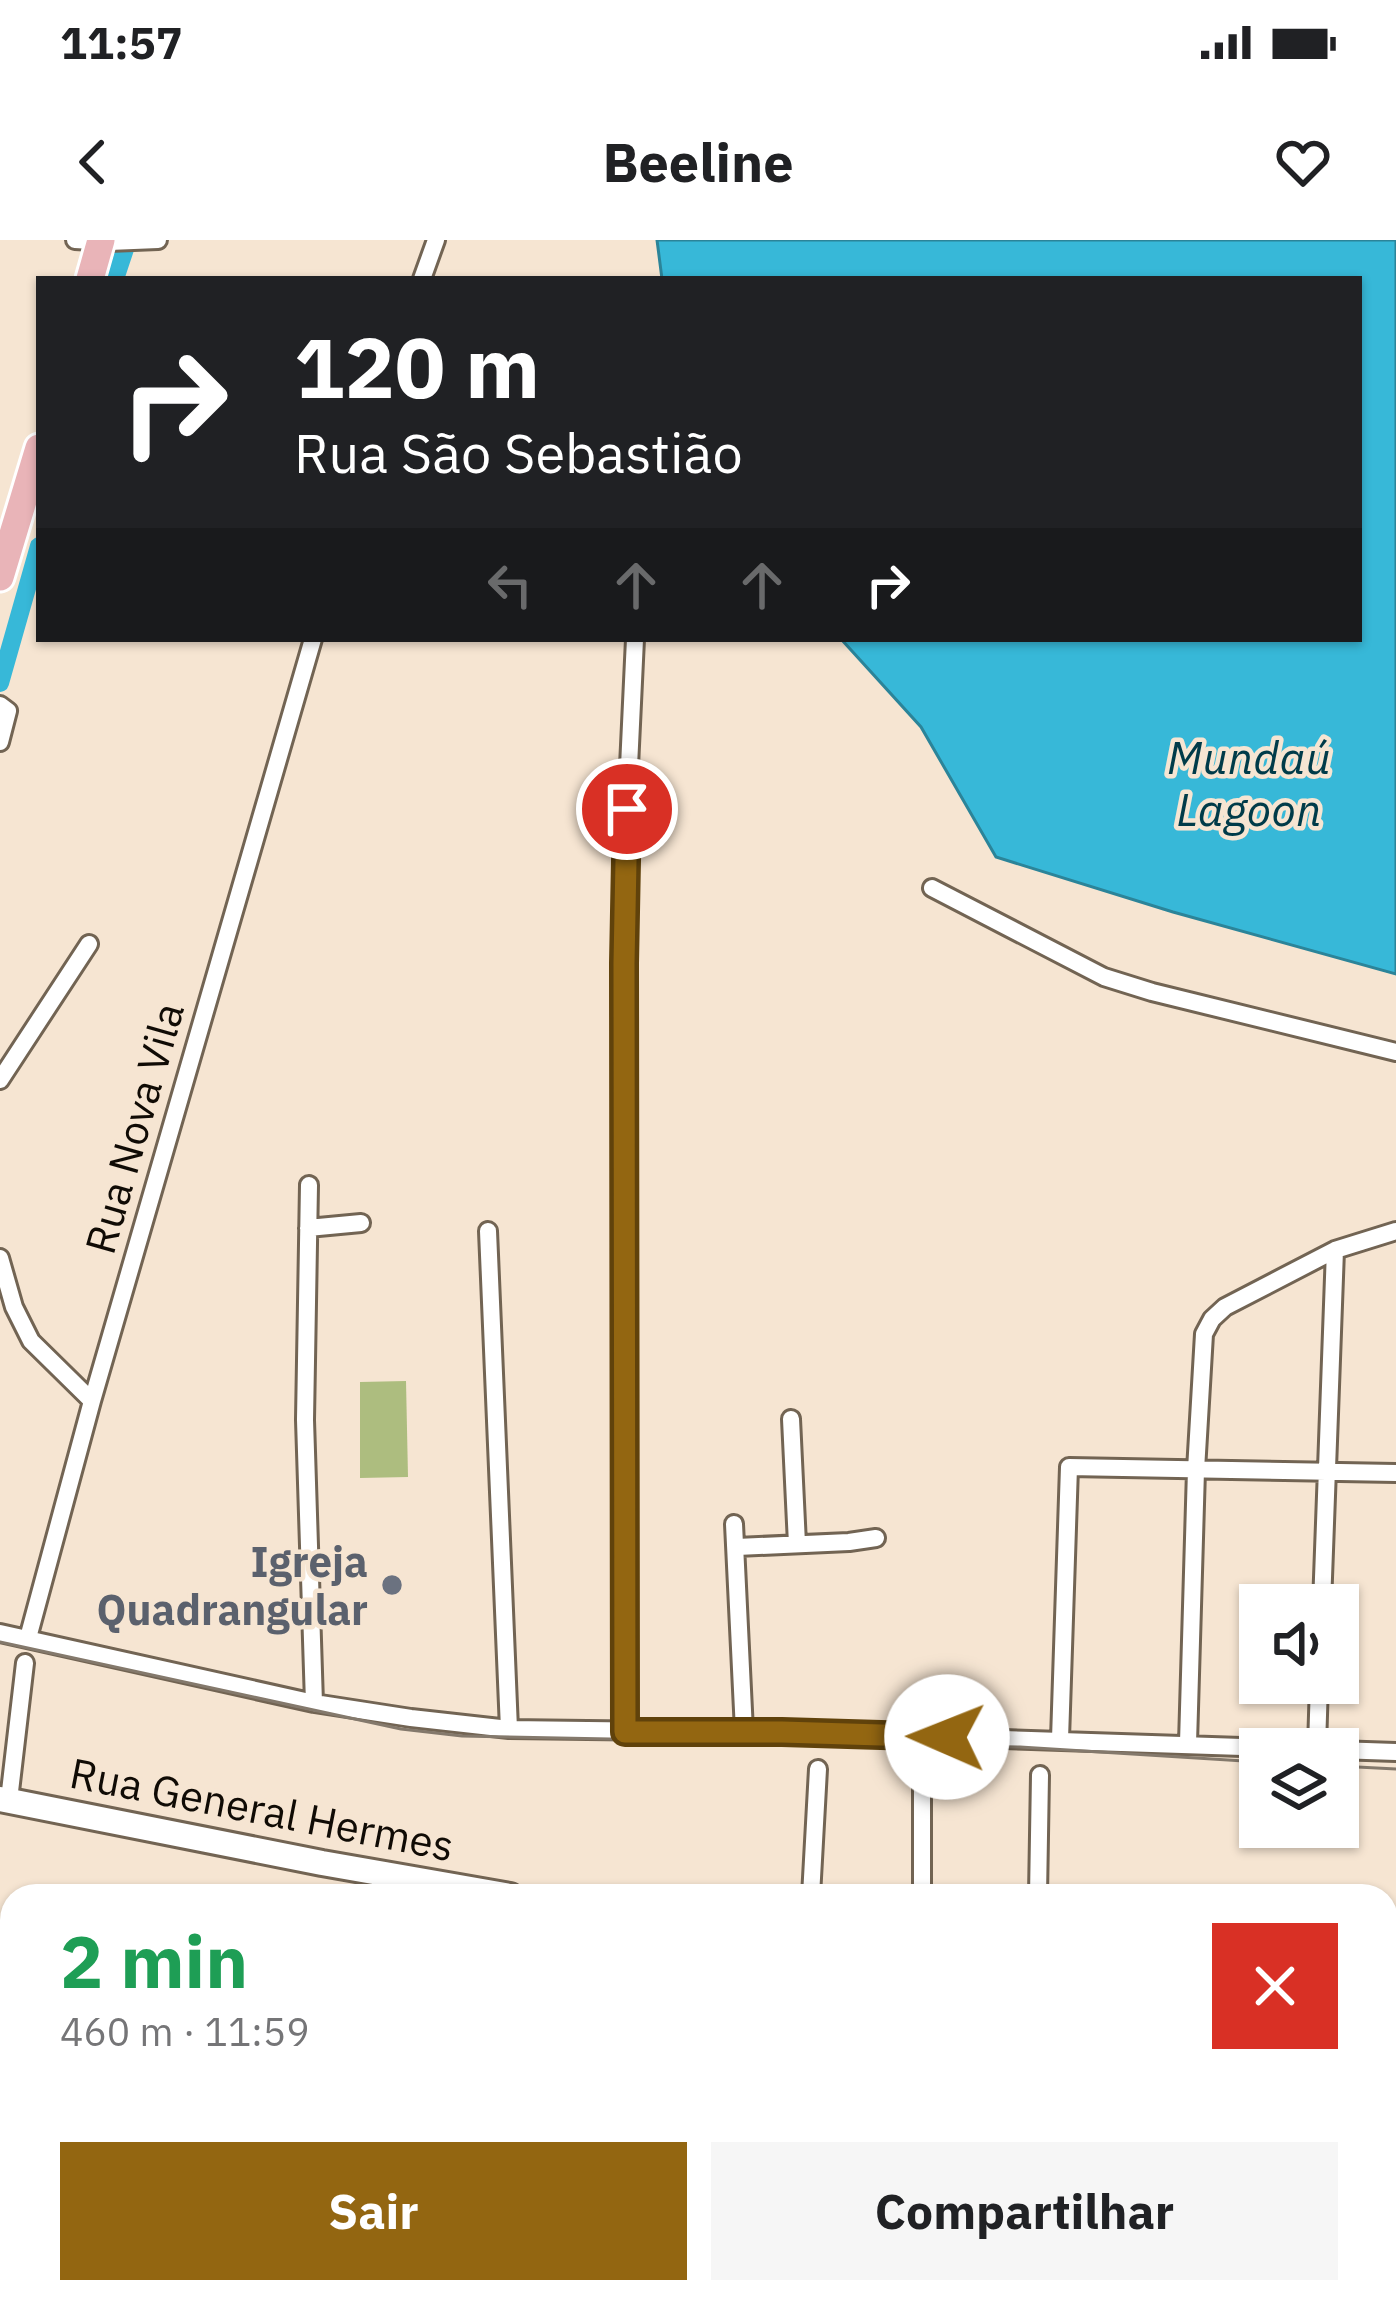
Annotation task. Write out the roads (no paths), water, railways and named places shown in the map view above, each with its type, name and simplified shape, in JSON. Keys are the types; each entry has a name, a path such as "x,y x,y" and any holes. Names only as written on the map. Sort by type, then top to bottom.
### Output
{"main road":[{"path":"90,276 96,241"},
{"path":"4,564 36,458"}],"street":[{"path":"96,241 158,240"},
{"path":"423,276 436,240"},
{"name":"Rua Nova Vila","path":"28,1638 312,642"},
{"path":"625,1732 625,852 635,642"},
{"path":"0,742 8,716 3,706"},
{"path":"932,888 1104,977 1393,1051"},
{"path":"0,1080 88,944"},
{"path":"309,1185 305,1420 314,1703"},
{"path":"308,1228 361,1223"},
{"path":"488,1231 509,1729"},
{"path":"1189,1743 1204,1334 1226,1307 1335,1250 1396,1231"},
{"path":"1323,1584 1335,1250"},
{"path":"0,1258 14,1307 31,1341 92,1401"},
{"path":"790,1419 797,1544"},
{"path":"1060,1739 1069,1466 1396,1473"},
{"path":"734,1524 744,1731"},
{"path":"737,1547 876,1538"},
{"path":"0,1633 314,1703 509,1729 1239,1745"},
{"path":"4,1800 25,1663"},
{"path":"1359,1750 1396,1751"},
{"path":"812,1884 818,1769"},
{"path":"922,1773 922,1884"},
{"path":"1038,1884 1040,1775"},
{"name":"Rua General Hermes","path":"4,1800 442,1884"}],"water":[{"name":"Mundaú Lagoon","path":"657,240 1396,240 1396,974 996,857 921,727 844,642 1362,642 1362,276 662,276"}],"waterway":[{"path":"116,276 128,240"},
{"path":"0,683 36,557"}],"tram line":[{"path":"0,1642 401,1729 462,1736 1020,1747 1239,1761"},
{"path":"1359,1767 1396,1769"}],"place":[{"name":"Igreja Quadrangular","path":"392,1585"}]}
